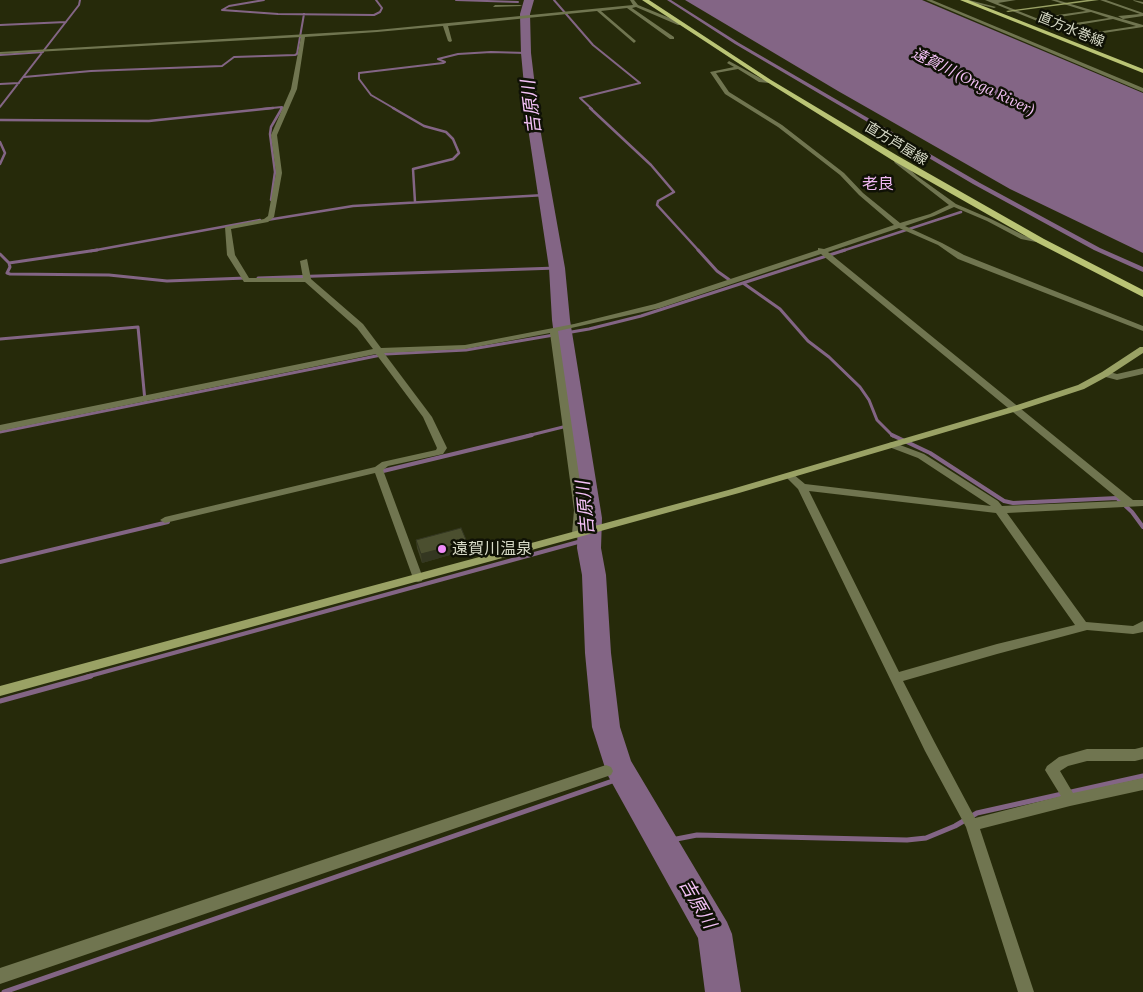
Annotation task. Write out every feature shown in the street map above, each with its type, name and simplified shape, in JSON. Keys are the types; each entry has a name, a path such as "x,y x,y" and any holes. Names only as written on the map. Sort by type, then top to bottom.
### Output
{"main road":[{"name":"直方芦屋線","path":"645,0 769,81 895,158 1041,241 1143,294"},
{"name":"直方水巻線","path":"963,0 1143,71"}],"street":[{"path":"518,17 521,0"},
{"path":"632,0 636,6"},
{"path":"928,0 1143,90"},
{"path":"963,0 1011,11 1077,36 1143,27"},
{"path":"987,0 1011,11 1032,24 1030,27"},
{"path":"993,3 1014,0"},
{"path":"1052,0 1143,27"},
{"path":"1011,11 1097,0"},
{"path":"1102,0 1143,14"},
{"path":"1135,0 1143,3"},
{"path":"1074,3 1125,18 1143,14"},
{"path":"495,19 497,6 520,6"},
{"path":"0,53 303,37 636,6 680,24"},
{"path":"628,7 672,38"},
{"path":"597,10 634,42"},
{"path":"1036,19 1093,12"},
{"path":"1055,27 1116,19"},
{"path":"445,24 450,41"},
{"path":"303,37 294,89 274,135 279,173 272,217 266,222 227,228 231,254 246,280 307,280"},
{"path":"728,62 761,81 769,81"},
{"path":"738,68 713,72 727,93 780,126 842,174 861,194 899,226 940,244 961,257 1143,329"},
{"path":"895,158 897,162 915,177 954,205 989,220 1023,238 1041,241"},
{"path":"0,428 377,351 465,347 554,330 657,306 821,250 899,226 954,205"},
{"path":"821,250 1132,504"},
{"path":"165,520 378,469 386,464 440,452 442,448 427,417 360,326 307,280 304,261"},
{"path":"554,330 579,510 577,534"},
{"path":"0,691 790,476 1014,409 1081,387 1143,349"},
{"path":"1105,374 1116,377 1143,371"},
{"path":"892,445 921,456 994,503 1083,627"},
{"path":"378,469 418,578"},
{"path":"790,476 802,487 896,678 972,825 1026,992"},
{"path":"802,487 999,510 1143,504"},
{"path":"896,678 996,649 1083,627 1134,630 1142,628 1143,625"},
{"path":"1070,800 1052,770 1064,761 1087,755 1135,755 1143,753"},
{"path":"0,976 606,771"},
{"path":"972,825 1143,784"}],"water":[{"path":"667,0 671,0 739,43 980,183 1100,248 1143,267 1143,272 1094,250 973,184 735,44"},
{"name":"遠賀川 (Onga River)","path":"685,0 922,0 1143,93 1143,253 1010,189 838,91"}],"building":[{"path":"461,528 467,542 421,554 416,540"}],"waterway":[{"path":"66,22 79,5 80,0"},
{"path":"264,0 229,6 222,10 304,14"},
{"path":"304,14 374,15 380,12 382,8 376,0"},
{"path":"456,0 518,2"},
{"name":"吉原川","path":"529,0 525,14 526,53 534,128 557,268 561,320 590,518 589,548 594,575 598,653 606,727 617,765 715,934 723,992"},
{"path":"554,0 593,45 640,83 580,98 592,109"},
{"path":"24,77 91,71 222,66 234,57 295,55 297,54 304,14"},
{"path":"0,25 66,22"},
{"path":"43,52 66,22"},
{"path":"0,55 43,52"},
{"path":"19,83 43,52"},
{"path":"395,109 371,95 359,79 359,73 443,63 445,62 438,59 458,54 491,52 526,53"},
{"path":"0,84 19,83"},
{"path":"0,107 19,83"},
{"path":"262,109 282,107 281,109"},
{"path":"0,120 149,121 273,108"},
{"path":"271,200 275,172 270,134 271,127 282,108"},
{"path":"393,108 424,126 446,132 453,139 459,153 453,159 413,169 415,202"},
{"path":"590,108 651,165 674,192 658,201 657,205 699,251"},
{"path":"0,142 5,153 0,164"},
{"path":"267,220 353,206 545,195"},
{"path":"842,251 961,212"},
{"path":"94,250 260,220"},
{"path":"9,263 94,250"},
{"path":"698,250 717,271 731,281"},
{"path":"743,283 845,250"},
{"path":"0,254 9,263"},
{"path":"9,263 10,267 7,273 10,274 109,275 167,281 246,278"},
{"path":"258,278 557,268"},
{"path":"0,432 386,354 466,350 589,329 641,316 743,283"},
{"path":"743,283 780,309 808,341 829,357 860,387 869,400 877,420 892,435"},
{"path":"0,339 138,327 145,401"},
{"path":"527,436 575,424"},
{"path":"379,472 532,435"},
{"path":"892,435 930,453 1004,501 1013,503 1117,498 1132,512 1143,527"},
{"path":"0,562 168,522"},
{"path":"86,677 589,539"},
{"path":"0,701 91,676"},
{"path":"661,842 697,835 907,840 926,838 955,826 977,813 1143,776"},
{"path":"4,992 624,777"}],"place":[{"name":"遠賀川温泉","path":"442,549"}],"district":[{"name":"老良","path":"878,184"}]}
